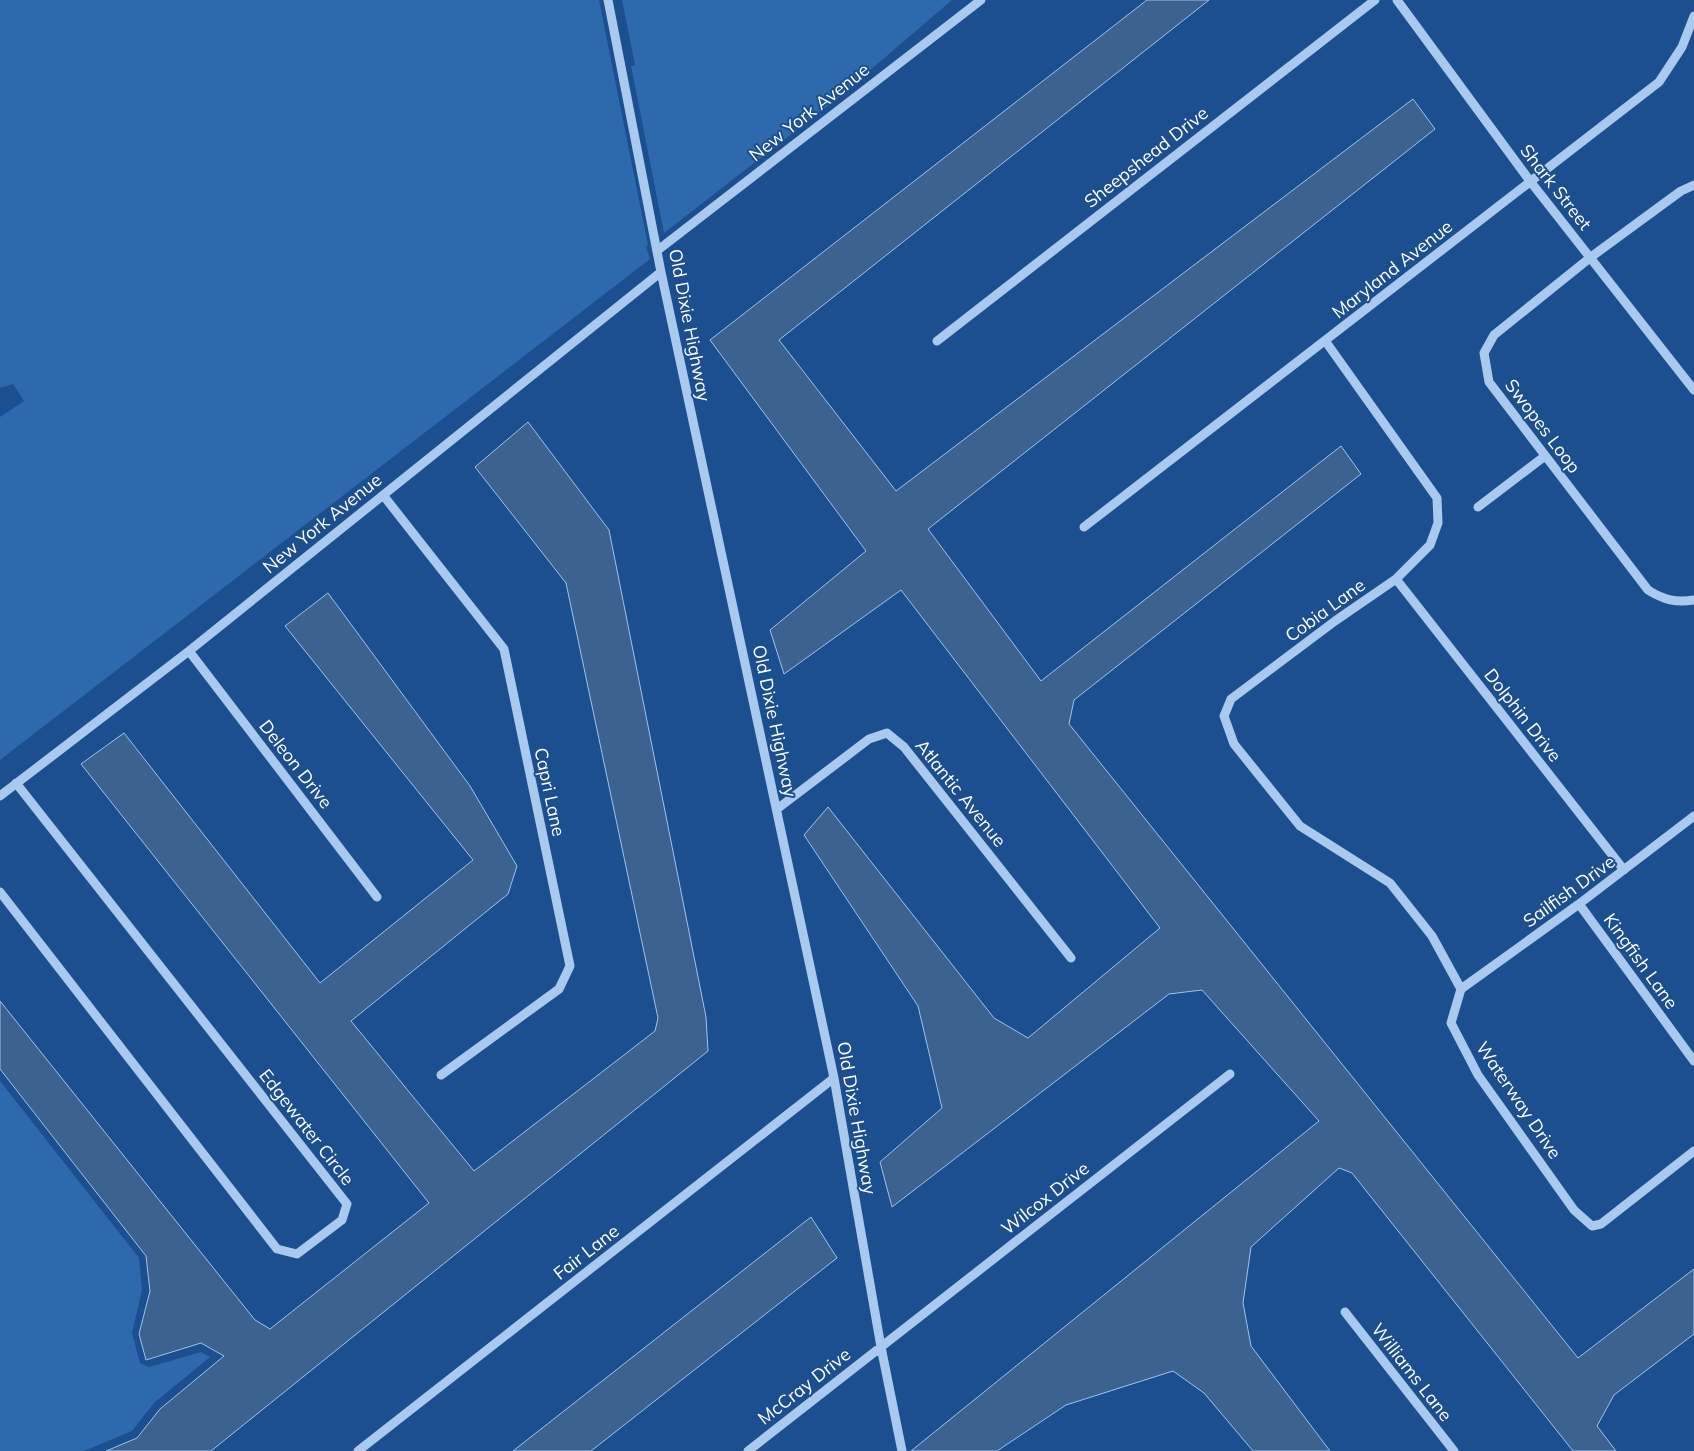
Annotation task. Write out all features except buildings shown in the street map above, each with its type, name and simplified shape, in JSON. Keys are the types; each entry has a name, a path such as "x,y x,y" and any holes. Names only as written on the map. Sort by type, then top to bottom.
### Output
{"street":[{"name":"Old Dixie Highway","path":"608,0 661,272 834,1078 881,1347 902,1451"},
{"name":"New York Avenue","path":"658,250 981,0"},
{"name":"Sheepshead Drive","path":"937,341 1375,0"},
{"name":"Shark Street","path":"1397,0 1530,181 1694,390"},
{"name":"Maryland Avenue","path":"1084,527 1326,342 1659,82 1682,47 1694,16"},
{"name":"Swopes Loop","path":"1694,185 1681,191 1591,257 1494,335 1484,353 1489,382 1648,590 1662,598 1680,602 1694,600"},
{"name":"New York Avenue","path":"0,796 188,651 661,272"},
{"name":"Cobia Lane","path":"1326,342 1437,498 1438,523 1430,545 1396,579 1335,621 1231,699 1224,716 1234,744 1300,826 1390,883 1432,936 1462,989"},
{"path":"1478,507 1545,456"},
{"name":"Capri Lane","path":"383,495 504,650 570,966 559,989 441,1076"},
{"name":"Dolphin Drive","path":"1396,579 1624,870"},
{"name":"Deleon Drive","path":"188,651 377,897"},
{"name":"Atlantic Avenue","path":"777,809 868,739 886,733 904,747 1071,958"},
{"name":"Edgewater Circle","path":"0,892 277,1249 297,1254 342,1220 347,1204 16,783"},
{"name":"Sailfish Drive","path":"1462,989 1579,904 1694,816"},
{"name":"Kingfish Lane","path":"1579,904 1694,1061"},
{"name":"Waterway Drive","path":"1462,989 1452,1022 1478,1075 1574,1210 1592,1226 1601,1224 1694,1151"},
{"name":"Wilcox Drive","path":"881,1347 1230,1074"},
{"name":"Fair Lane","path":"358,1451 834,1078"},
{"name":"Williams Lane","path":"1345,1312 1454,1451"},
{"name":"McCray Drive","path":"748,1451 881,1347"}],"shaded area":[{"path":"0,0 599,0 648,245 646,247 650,259 0,760 0,417 24,401 13,384 0,388"},
{"path":"622,0 952,0 834,101 664,233 631,66 635,65"},
{"path":"1147,0 1209,0 779,340 896,491 1413,99 1435,129 928,529 1041,681 1341,446 1361,474 1074,700 1069,724 1578,1358 1694,1269 1694,1334 1614,1395 1597,1426 1616,1451 1573,1451 1352,1173 1339,1168 1251,1247 1243,1303 1251,1346 1330,1451 1253,1451 1204,1393 1173,1371 1066,1405 997,1451 911,1451 1319,1121 1202,990 1169,994 892,1207 880,1162 942,1108 918,1006 804,835 828,807 994,1018 1028,1038 1160,928 901,590 784,674 770,630 866,551 710,340"},
{"path":"528,422 609,530 706,1017 708,1051 211,1451 106,1451 137,1438 160,1409 224,1356 201,1343 146,1360 139,1334 150,1291 146,1256 0,1069 0,1001 255,1320 270,1329 429,1203 81,764 124,733 320,983 473,860 285,626 328,593 470,786 517,866 508,894 351,1021 474,1171 655,1031 658,1018 566,583 475,467"},
{"path":"0,1081 139,1258 142,1290 132,1333 140,1363 149,1367 201,1352 210,1357 154,1403 132,1431 84,1451 0,1451"},
{"path":"811,1217 837,1258 591,1451 513,1451"}]}
